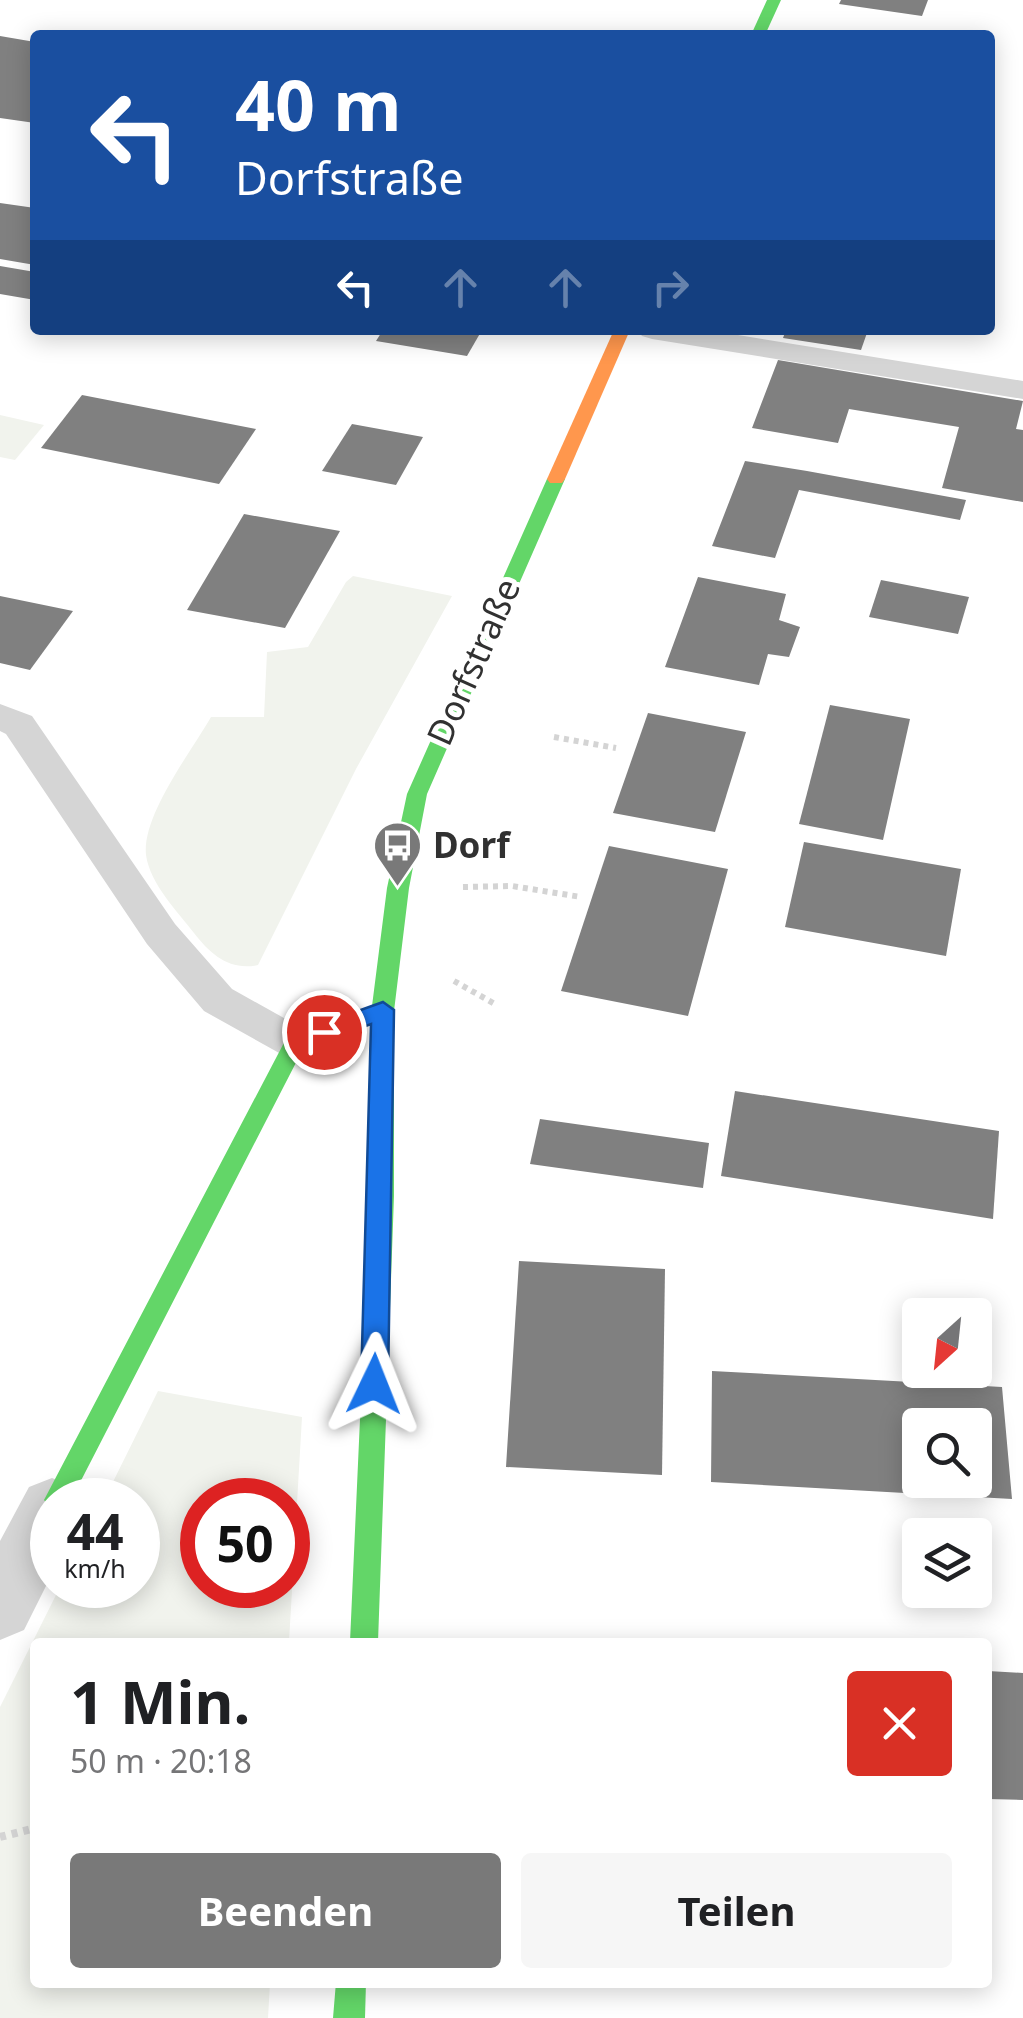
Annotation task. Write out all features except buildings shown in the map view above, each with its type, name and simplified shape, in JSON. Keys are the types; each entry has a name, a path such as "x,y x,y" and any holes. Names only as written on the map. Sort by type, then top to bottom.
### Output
{"main road":[{"path":"760,30 774,0"},
{"name":"Dorfstraße","path":"364,1638 382,1196 383,1010 398,888 417,794 620,335"},
{"path":"67,1478 294,1043 383,1010"},
{"path":"349,2018 351,1988"}],"street":[{"path":"0,1608 30,1550"}],"lane":[{"path":"683,335 1023,390"},
{"path":"0,716 19,725 161,934 218,1000 294,1043"}],"path":[{"path":"554,736 616,748"},
{"path":"456,886 512,886 581,898"},
{"path":"449,978 495,1004"},
{"path":"0,1837 30,1829"}],"shaded area":[{"path":"0,415 44,425 15,460 0,457"},
{"path":"353,576 452,596 356,769 258,965 239,966 214,954 200,941 153,876 146,855 152,821 211,717 264,717 267,652 308,647"},
{"path":"158,1391 302,1417 298,1478 180,1478 180,1608 291,1608 289,1638 34,1638 50,1608 160,1608 160,1478 115,1478"},
{"path":"30,1647 30,1988 270,1988 268,2018 0,2018 0,1707"}],"traffic: fast":[{"path":"760,30 774,0"},
{"path":"364,1638 382,1196 383,1011 398,888 417,794 556,479"},
{"path":"68,1478 295,1043 383,1011"},
{"path":"349,2018 351,1988"}],"traffic: slow":[{"path":"556,479 620,335"}],"place":[{"name":"Dorf","path":"398,888"}],"route":[{"path":"324,1032 383,1010 382,1196 374,1384"}]}
